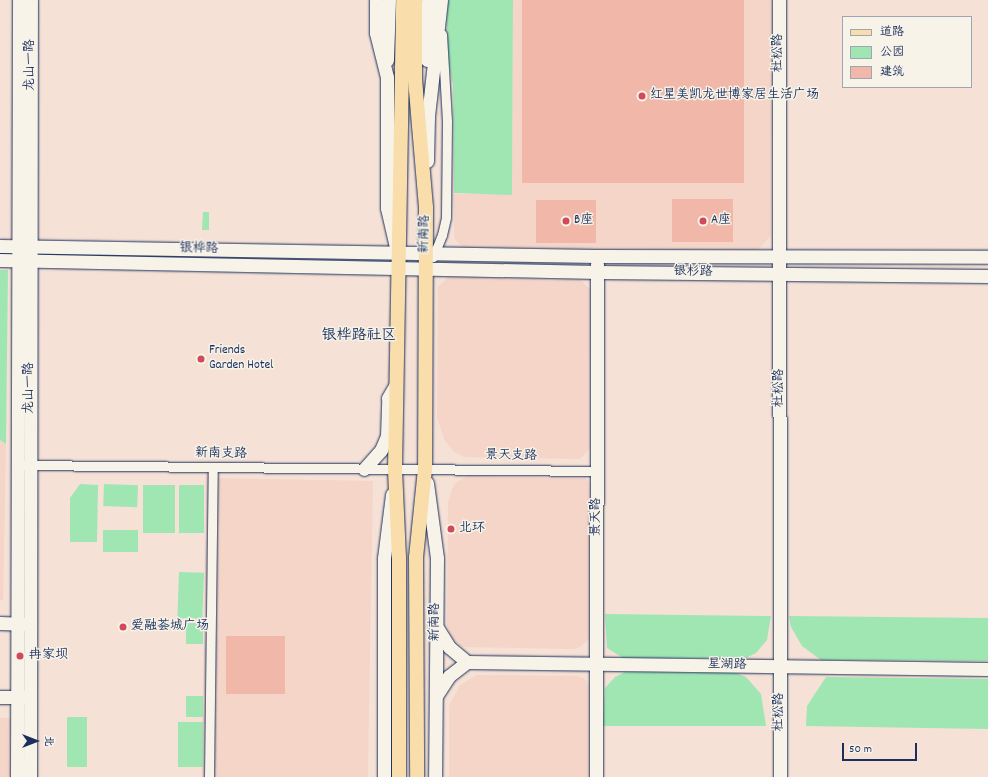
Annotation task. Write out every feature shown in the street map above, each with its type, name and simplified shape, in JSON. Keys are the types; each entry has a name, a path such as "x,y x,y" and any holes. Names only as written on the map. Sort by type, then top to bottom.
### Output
{"main road":[{"name":"龙山一路","path":"17,777 23,697 25,260 19,0"},
{"name":"龙山一路","path":"25,247 31,0"},
{"path":"376,0 376,33 387,77"},
{"path":"389,0 387,77 387,208 398,253"},
{"path":"399,777 399,558 395,469 403,0"},
{"name":"新南路","path":"415,0 414,79 430,253 426,268 425,469 416,557 417,777"},
{"name":"杜松路","path":"779,0 780,777"},
{"path":"426,207 428,116 436,1"},
{"name":"银桦路","path":"0,246 398,253"},
{"name":"银杉路","path":"398,253 780,258 988,257"},
{"name":"景天路","path":"596,777 598,471 597,256"},
{"name":"银桦路","path":"0,260 398,268"},
{"name":"银杉路","path":"398,268 780,275 988,276"},
{"path":"364,469 381,450 387,436 388,398 396,384"},
{"path":"384,777 384,558 395,469"},
{"name":"新南路","path":"425,469 437,558 435,777"},
{"path":"0,623 24,624"},
{"path":"436,626 449,647 467,662 449,676 436,696"},
{"name":"星湖路","path":"467,662 988,669"},
{"path":"0,697 23,697"},
{"name":"龙山一路","path":"23,697 30,777"}],"street":[{"path":"430,253 446,216 447,121 436,1"},
{"name":"新南支路","path":"23,465 425,469"},
{"path":"209,777 213,468"},
{"name":"景天支路","path":"425,469 598,471"}],"shaded area":[{"name":"红星美凯龙世博家居生活广场","path":"513,0 772,0 771,235 758,250 463,248 454,238 454,194 512,194"},
{"path":"448,277 580,280 591,290 590,448 580,459 464,457 454,452 445,441 437,418 438,287"},
{"path":"0,440 6,444 3,600 0,600"},
{"path":"467,476 585,478 592,484 592,630 589,639 580,647 574,649 463,647 453,640 447,626 448,502 454,484"},
{"path":"207,478 373,481 368,777 202,777"},
{"path":"477,675 577,676 585,679 591,687 591,777 449,777 449,706 460,685"},
{"path":"0,718 12,718 12,777 0,777"}],"green space":[{"path":"447,0 513,0 512,195 454,193 453,85 446,50"},
{"path":"203,212 209,212 209,230 202,230"},
{"path":"0,270 8,270 6,444 0,440"},
{"path":"80,484 98,485 97,542 70,542 70,498"},
{"path":"104,484 138,485 137,507 103,506"},
{"path":"143,485 175,485 175,533 143,533"},
{"path":"179,485 204,485 204,533 179,533"},
{"path":"103,530 138,530 138,552 103,552"},
{"path":"179,572 204,573 202,619 177,618"},
{"path":"605,614 771,616 767,640 756,653 746,658 623,658 607,648"},
{"path":"789,616 988,618 988,661 821,660 802,646 791,627"},
{"path":"186,623 203,623 203,644 186,644"},
{"path":"625,672 736,673 746,677 761,694 766,726 603,726 605,688 615,677"},
{"path":"826,677 988,679 988,729 806,726 807,706"},
{"path":"186,696 203,696 203,717 186,717"},
{"path":"67,717 87,717 87,767 67,767"},
{"path":"178,722 203,722 203,767 178,767"}],"building":[{"name":"红星美凯龙世博家居生活广场","path":"522,0 744,0 744,183 522,183"},
{"name":"A座","path":"672,199 733,199 733,242 672,242"},
{"name":"B座","path":"536,200 596,200 596,243 536,243"},
{"path":"226,636 285,636 285,694 226,694"}],"place":[{"name":"红星美凯龙世博家居生活广场","path":"642,96"},
{"name":"B座","path":"566,221"},
{"name":"A座","path":"703,221"},
{"name":"Friends Garden Hotel","path":"201,359"},
{"name":"北环","path":"451,529"},
{"name":"爱融荟城广场","path":"123,627"},
{"name":"冉家坝","path":"20,656"}],"district":[{"name":"银桦路社区","path":"359,337"}]}
